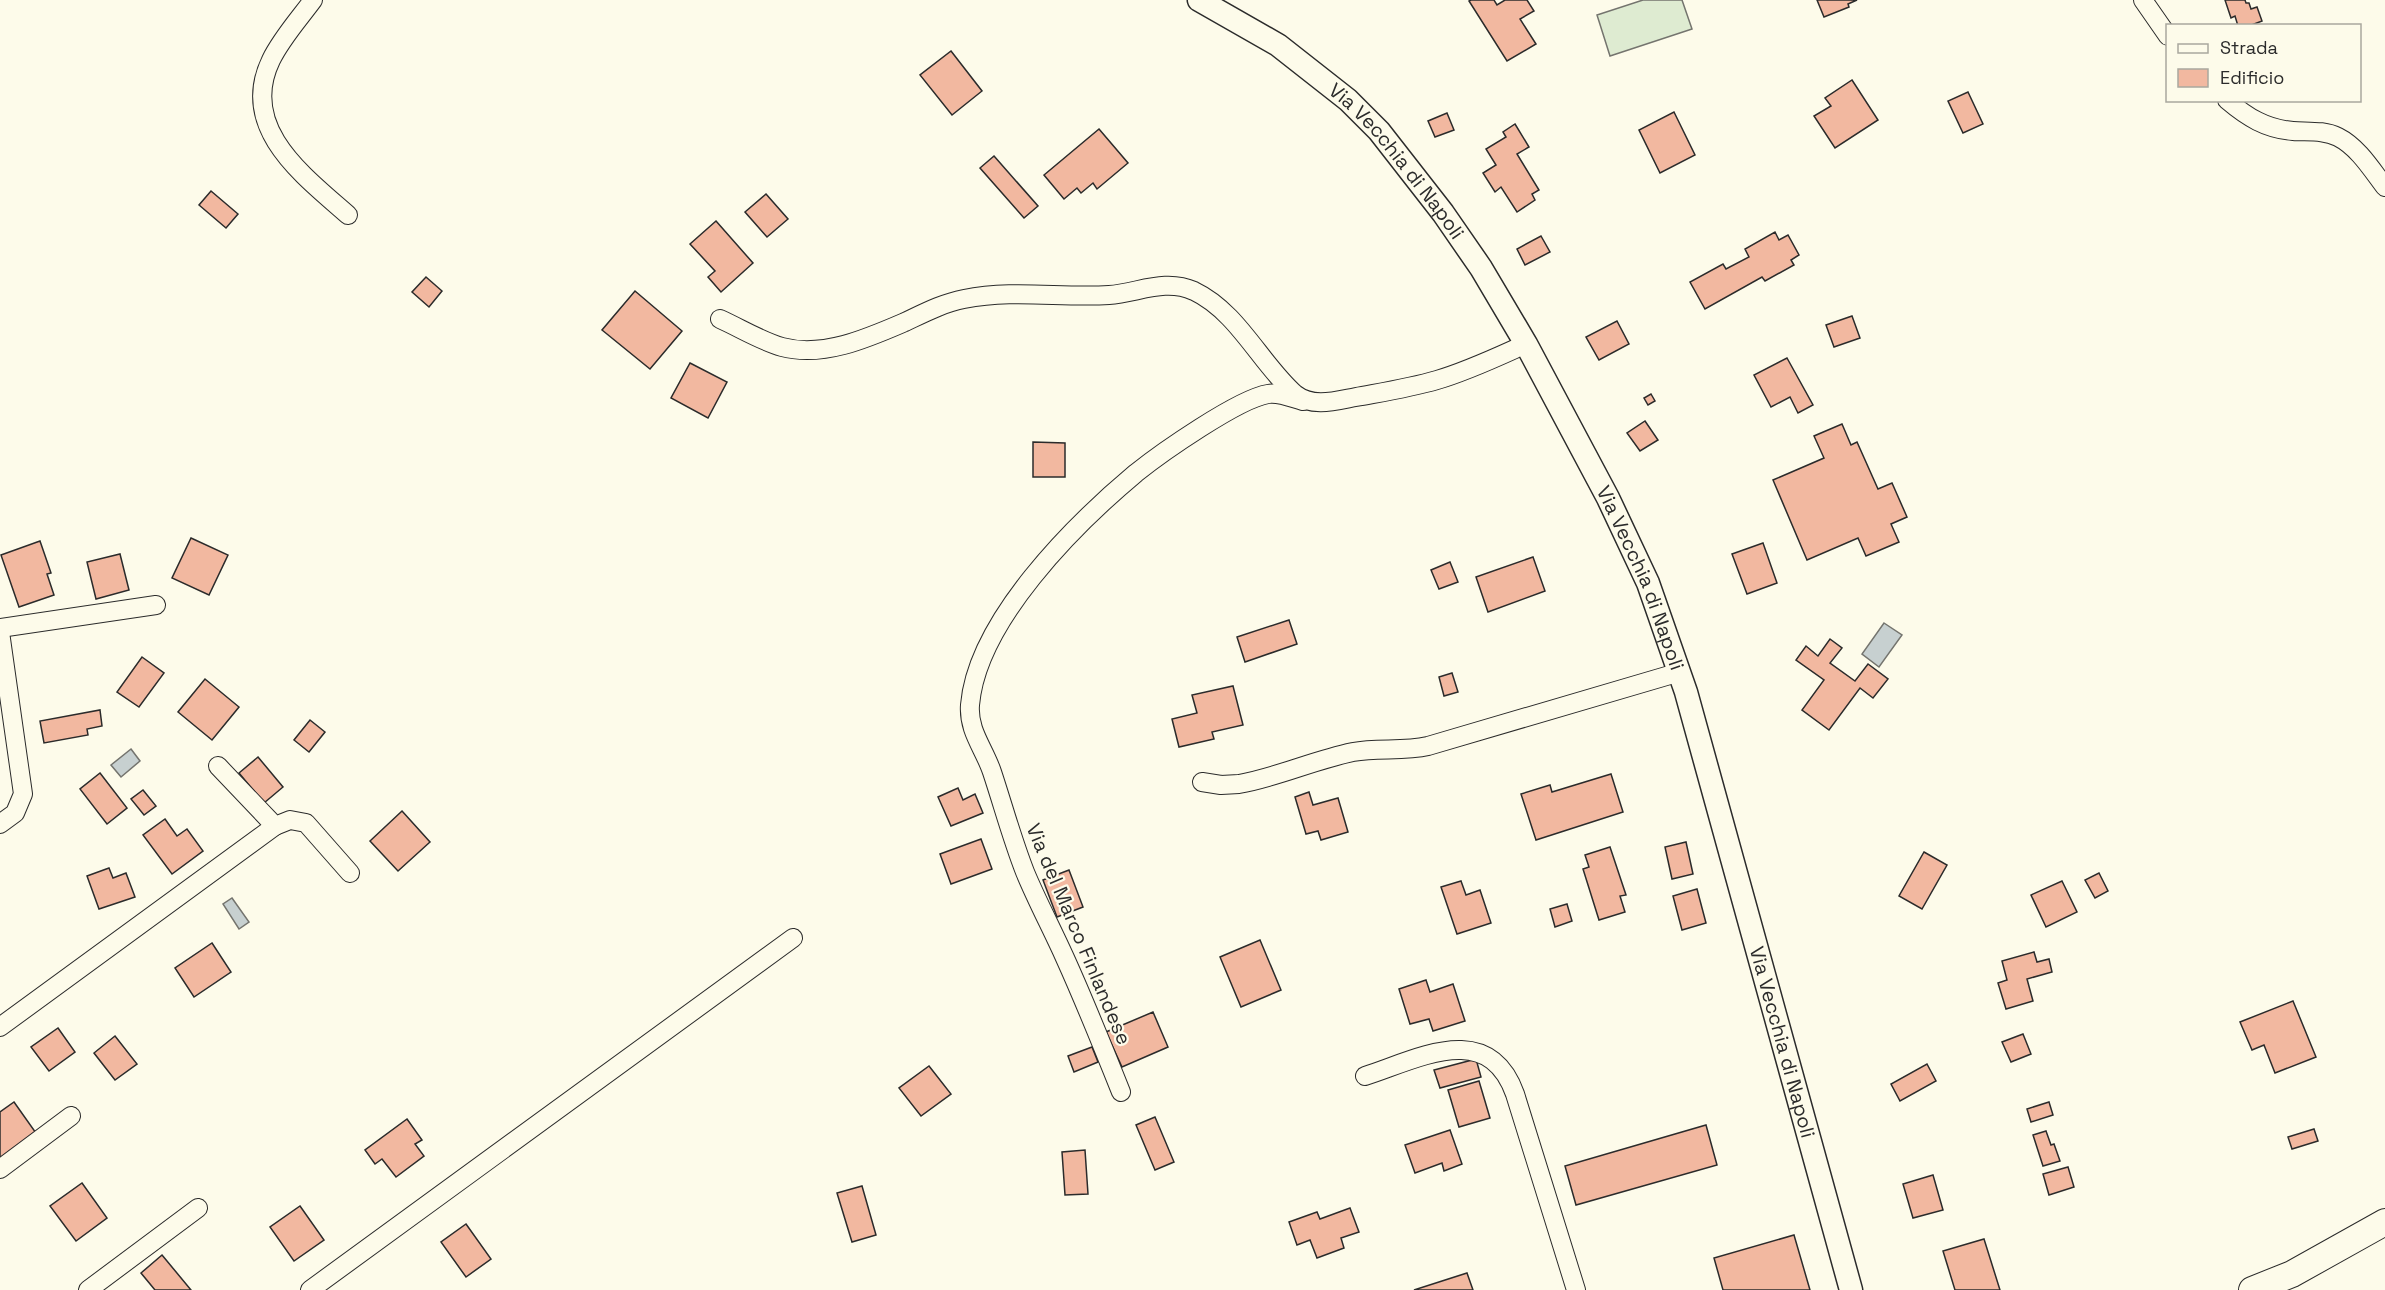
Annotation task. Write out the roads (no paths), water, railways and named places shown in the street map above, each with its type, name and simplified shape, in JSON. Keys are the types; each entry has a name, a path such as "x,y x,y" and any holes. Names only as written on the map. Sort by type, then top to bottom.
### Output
{"main road":[{"path":"2252,1290 2292,1274 2385,1222"}],"street":[{"path":"313,0 271,60 263,88 264,105 273,139 286,158 348,215"},
{"name":"Via Vecchia di Napoli","path":"1199,0 1278,45 1333,87 1372,123 1459,234 1526,344 1587,457 1634,551 1656,602 1680,672 1851,1290"},
{"path":"2143,0 2166,33"},
{"path":"2230,102 2265,126 2292,131 2321,132 2339,138 2359,155 2385,188"},
{"path":"720,319 782,347 813,349 854,342 944,304 973,297 1015,293 1101,295 1125,293 1160,285 1181,286 1203,296 1222,311 1286,386 1303,401"},
{"name":"Via del Marco Finlandese","path":"1121,1092 1066,959 1020,860 992,770 972,729 969,713 972,691 984,651 1005,615 1052,555 1120,487 1170,449 1251,399 1271,393 1303,401 1324,402 1420,384 1460,372 1526,344"},
{"path":"0,824 15,813 23,794 0,630 156,605"},
{"path":"1202,782 1221,785 1239,784 1353,752 1376,749 1402,750 1428,746 1680,672"},
{"path":"218,766 275,826"},
{"path":"0,1027 275,826 290,820 306,823 350,873"},
{"path":"310,1290 793,938"},
{"path":"1365,1076 1452,1049 1479,1052 1498,1064 1515,1094 1576,1290"},
{"path":"0,1169 72,1116"},
{"path":"88,1290 198,1208"}]}
